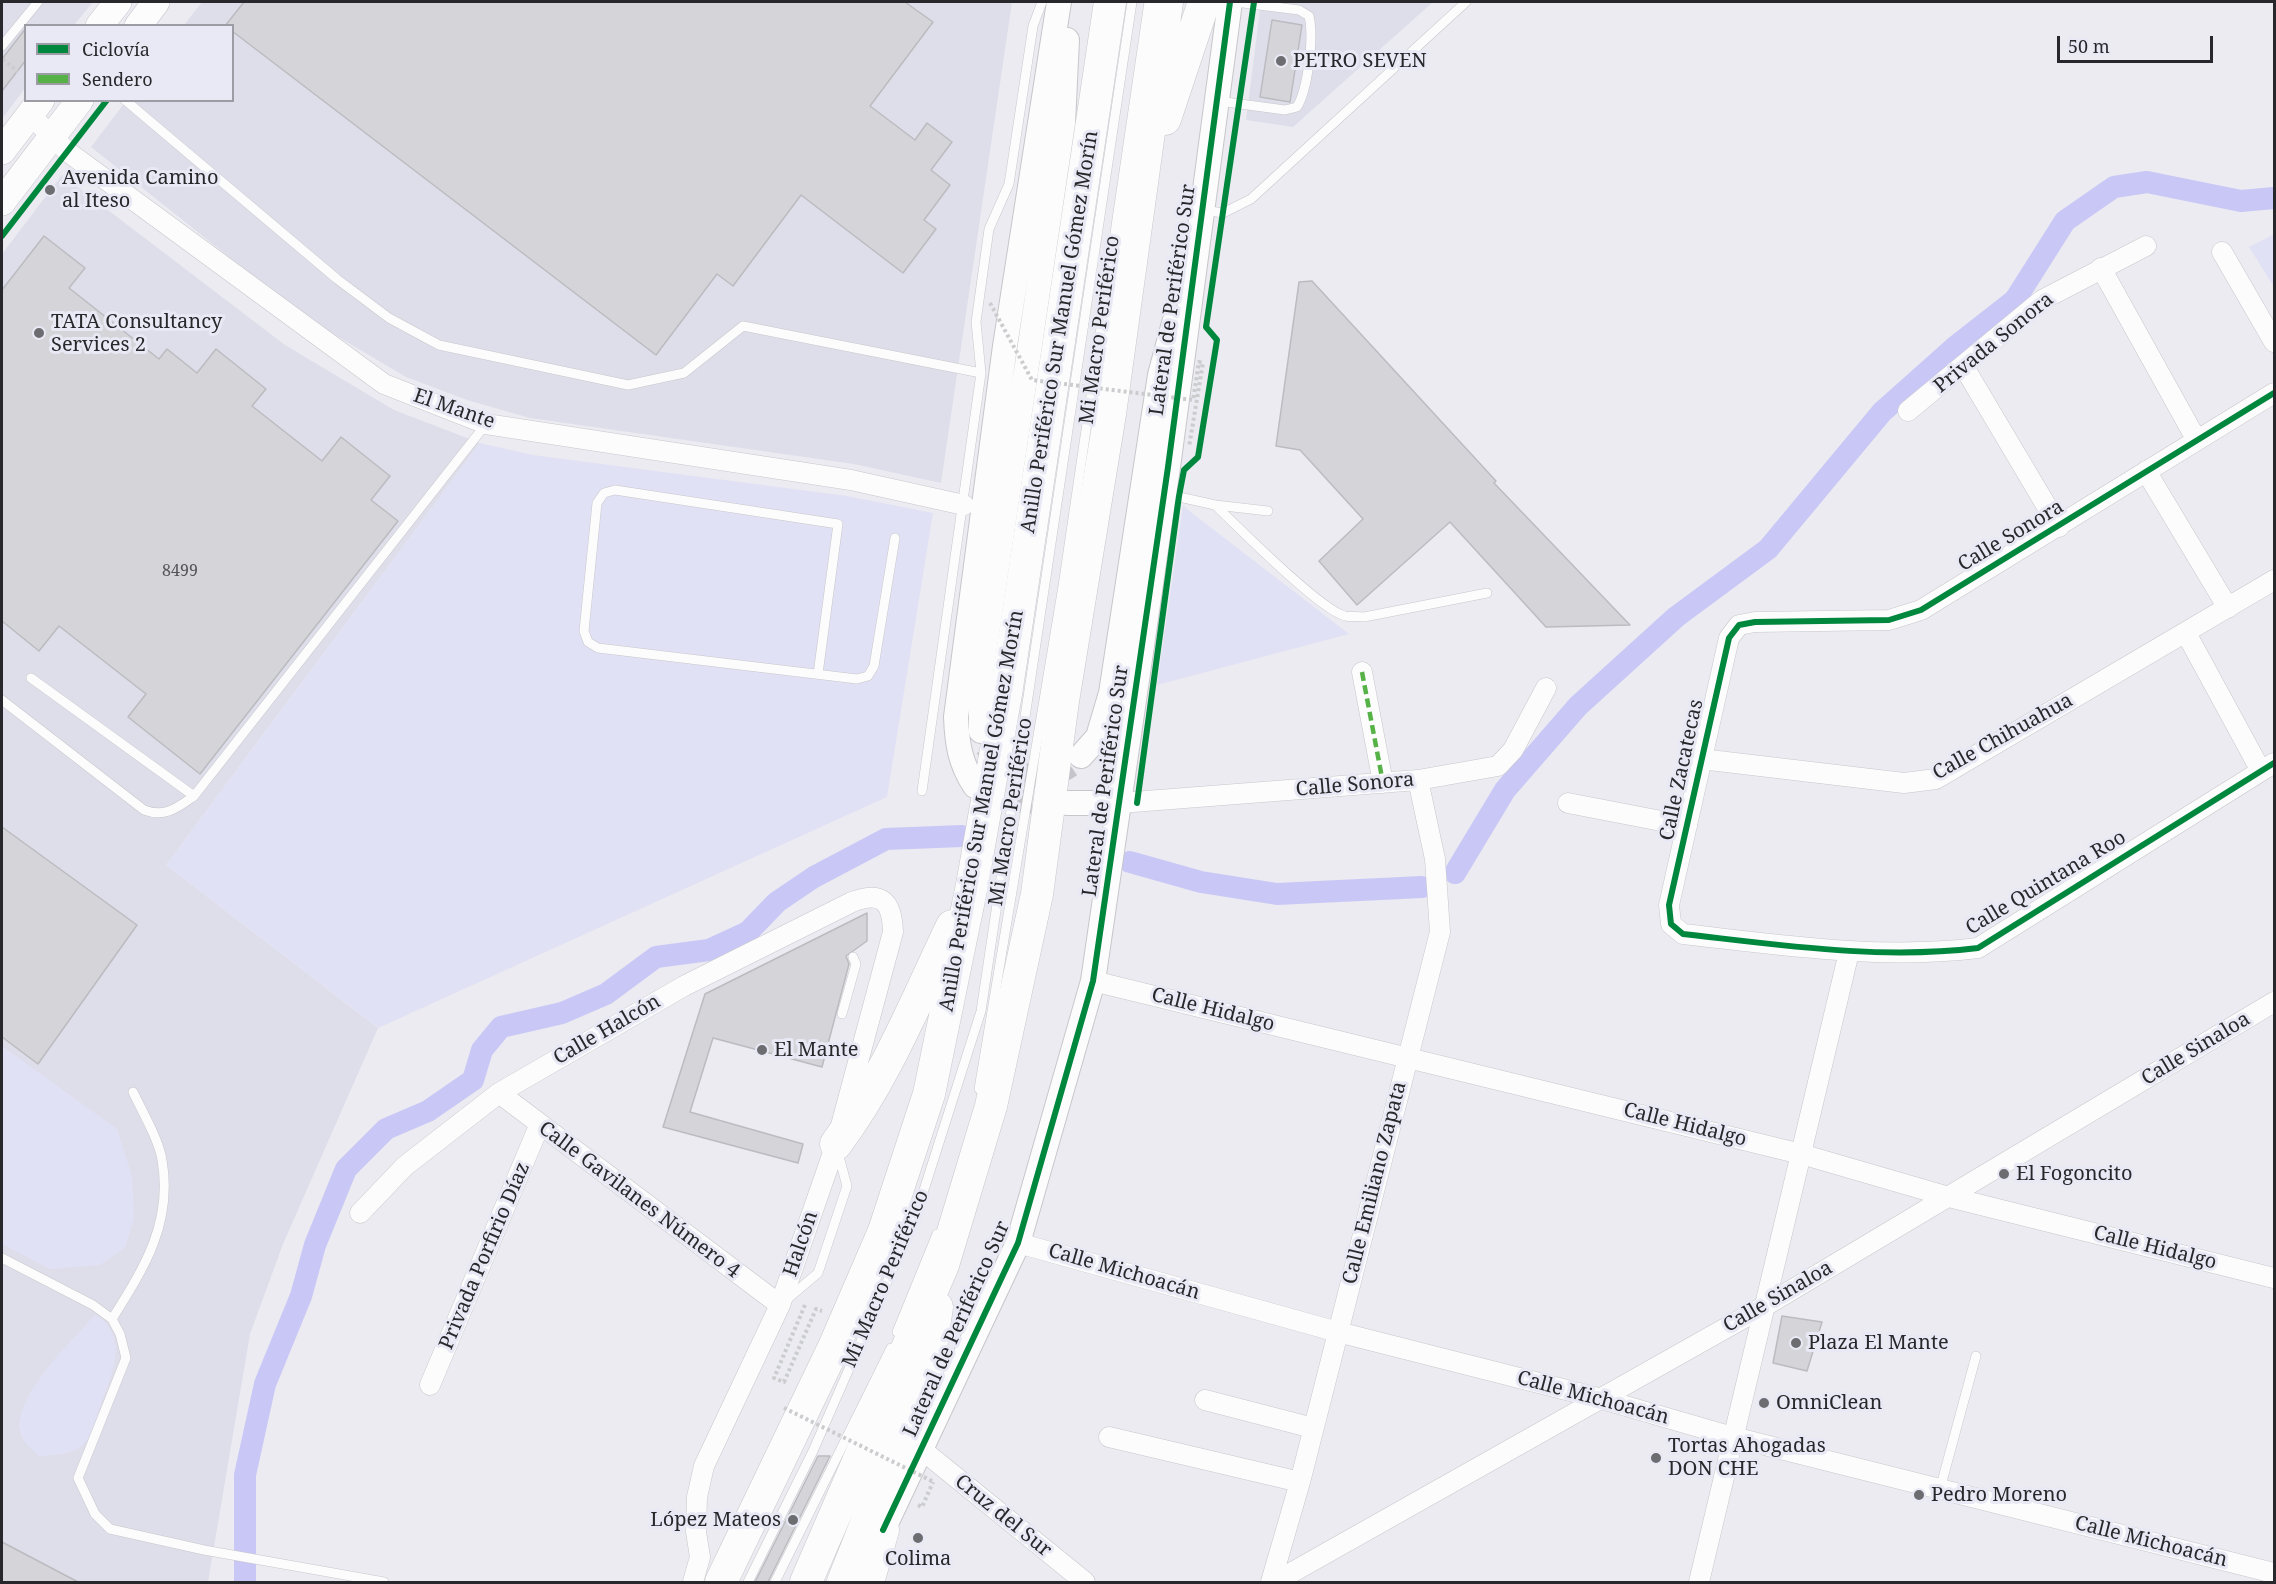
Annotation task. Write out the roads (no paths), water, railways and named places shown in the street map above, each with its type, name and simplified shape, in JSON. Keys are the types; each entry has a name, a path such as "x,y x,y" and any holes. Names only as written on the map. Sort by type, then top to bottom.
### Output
{"highway":[{"path":"806,1582 944,1265 991,1106 1037,894 1063,701 1110,414 1167,2"},
{"path":"1140,194 1204,2"},
{"name":"Anillo Periférico Sur Manuel Gómez Morín","path":"721,1582 834,1347 884,1231 929,1094 972,885 1006,694 1115,3"},
{"path":"836,1144 853,1122 876,1080 972,885"},
{"path":"843,1582 928,1368 944,1265"},
{"path":"850,1582 883,1530"},
{"path":"861,1582 883,1530"},
{"path":"868,1582 883,1530"}],"main road":[{"path":"101,24 118,2"},
{"path":"140,24 156,2"},
{"path":"2,201 78,102"},
{"path":"2,151 35,108"}],"street":[{"path":"975,786 963,768 957,746 956,717 1005,346 1059,2"},
{"path":"981,730 981,674 1063,123 1068,2"},
{"name":"Lateral de Periférico Sur","path":"883,1530 1018,1243 1093,981 1164,493 1230,2"},
{"name":"El Mante","path":"35,108 51,137 68,152 384,384 486,424 851,480 964,505"},
{"path":"1081,756 1098,737 1111,693 1160,375 1199,234"},
{"name":"Privada Sonora","path":"1908,411 1964,367 2042,300 2146,246"},
{"path":"2222,252 2274,342"},
{"path":"2101,268 2196,439"},
{"path":"1964,367 2059,527"},
{"name":"Calle Sonora","path":"1739,626 1755,622 1889,620 1921,610 2274,393"},
{"path":"2146,471 2228,608"},
{"name":"Calle Chihuahua","path":"1701,759 1904,783 1936,779 2274,580"},
{"name":"Calle Zacatecas","path":"1671,924 1669,905 1701,759 1729,638 1739,626"},
{"path":"2186,633 2268,767"},
{"path":"1362,672 1383,783"},
{"name":"Calle Sonora","path":"1120,803 1418,780 1498,766 1513,750 1546,688"},
{"name":"Calle Quintana Roo","path":"1671,924 1683,934 1849,952 1944,952 1978,948 2268,767"},
{"name":"Calle Emiliano Zapata","path":"1273,1582 1440,932 1435,859 1418,780"},
{"path":"1066,803 1120,803"},
{"path":"1568,803 1687,826"},
{"name":"Calle Halcón","path":"360,1213 405,1166 499,1093 684,986 852,902 869,896 883,900"},
{"name":"Halcón","path":"693,1582 700,1557 696,1532 697,1497 704,1466 780,1305 836,1144 892,932 892,913 883,900"},
{"path":"1699,1582 1849,952"},
{"name":"Calle Hidalgo","path":"1093,981 1801,1154 1949,1197 2274,1278"},
{"name":"Calle Sinaloa","path":"1273,1582 1765,1306 2274,1002"},
{"name":"Calle Gavilanes Número 4","path":"499,1093 539,1126 780,1305"},
{"name":"Privada Porfirio Díaz","path":"430,1385 539,1126"},
{"name":"Calle Michoacán","path":"1018,1243 1338,1332 1598,1398 1733,1437 2274,1573"},
{"path":"1205,1400 1313,1428"},
{"path":"1109,1437 1300,1482"},
{"name":"Cruz del Sur","path":"921,1449 1085,1582"}],"lane":[{"path":"2,46 38,2"},
{"path":"922,791 981,373 976,322 989,229 1009,184 1033,26 1042,2"},
{"name":"Mi Macro Periférico","path":"978,1098 1063,586 1149,2"},
{"path":"1218,100 1285,110 1297,107 1303,97 1312,27 1309,16 1299,10 1235,2"},
{"path":"1202,209 1223,213 1251,199 1466,2"},
{"name":"Mi Macro Periférico","path":"748,1582 813,1451 915,1218 981,1011 1115,3"},
{"path":"127,102 337,279 390,318 439,345 628,385 684,373 743,326 981,373"},
{"path":"2,700 144,810 157,814 171,812 194,796 486,424"},
{"path":"818,674 838,524 615,490 604,493 597,503 584,631 588,642 598,648 857,679 868,676 874,666 895,538"},
{"path":"1164,493 1215,505 1268,512"},
{"path":"1215,505 1255,545 1322,602 1344,616 1364,617 1487,593"},
{"path":"31,678 194,796"},
{"path":"842,1014 856,964 853,957"},
{"path":"112,1318 147,1262 165,1208 162,1158 133,1092"},
{"path":"780,1305 818,1273 847,1186 836,1144"},
{"name":"Mi Macro Periférico","path":"775,1582 891,1347 940,1227"},
{"path":"2,1258 93,1305 112,1318 120,1334 126,1358 78,1478 95,1514 110,1529 204,1550 384,1582"},
{"path":"1940,1489 1976,1356"}],"waterway":[{"path":"1455,873 1505,790 1578,706 1676,617 1768,549 1882,412 1955,347 2015,300 2065,221 2114,187 2147,182 2241,201 2274,198"},
{"path":"245,1582 245,1475 265,1384 301,1296 315,1245 346,1169 386,1129 428,1111 473,1080 482,1050 501,1027 562,1013 606,994 656,957 709,950 748,932 777,902 814,877 886,839 962,836"},
{"path":"1130,862 1201,882 1277,894 1422,887"}],"tunnel":[{"path":"987,747 996,759 1007,767 1031,776 1044,776 1057,772 1070,766 1081,756"},
{"path":"975,786 1008,799 1065,803"}],"place":[{"name":"PETRO SEVEN","path":"1281,61"},
{"name":"Avenida Camino al Iteso","path":"50,190"},
{"name":"TATA Consultancy Services 2","path":"39,333"},
{"name":"El Mante","path":"762,1050"},
{"name":"El Fogoncito","path":"2004,1174"},
{"name":"Plaza El Mante","path":"1796,1343"},
{"name":"OmniClean","path":"1764,1403"},
{"name":"Tortas Ahogadas DON CHE","path":"1656,1458"},
{"name":"Pedro Moreno","path":"1919,1495"},
{"name":"López Mateos","path":"793,1520"},
{"name":"Colima","path":"918,1538"}]}
